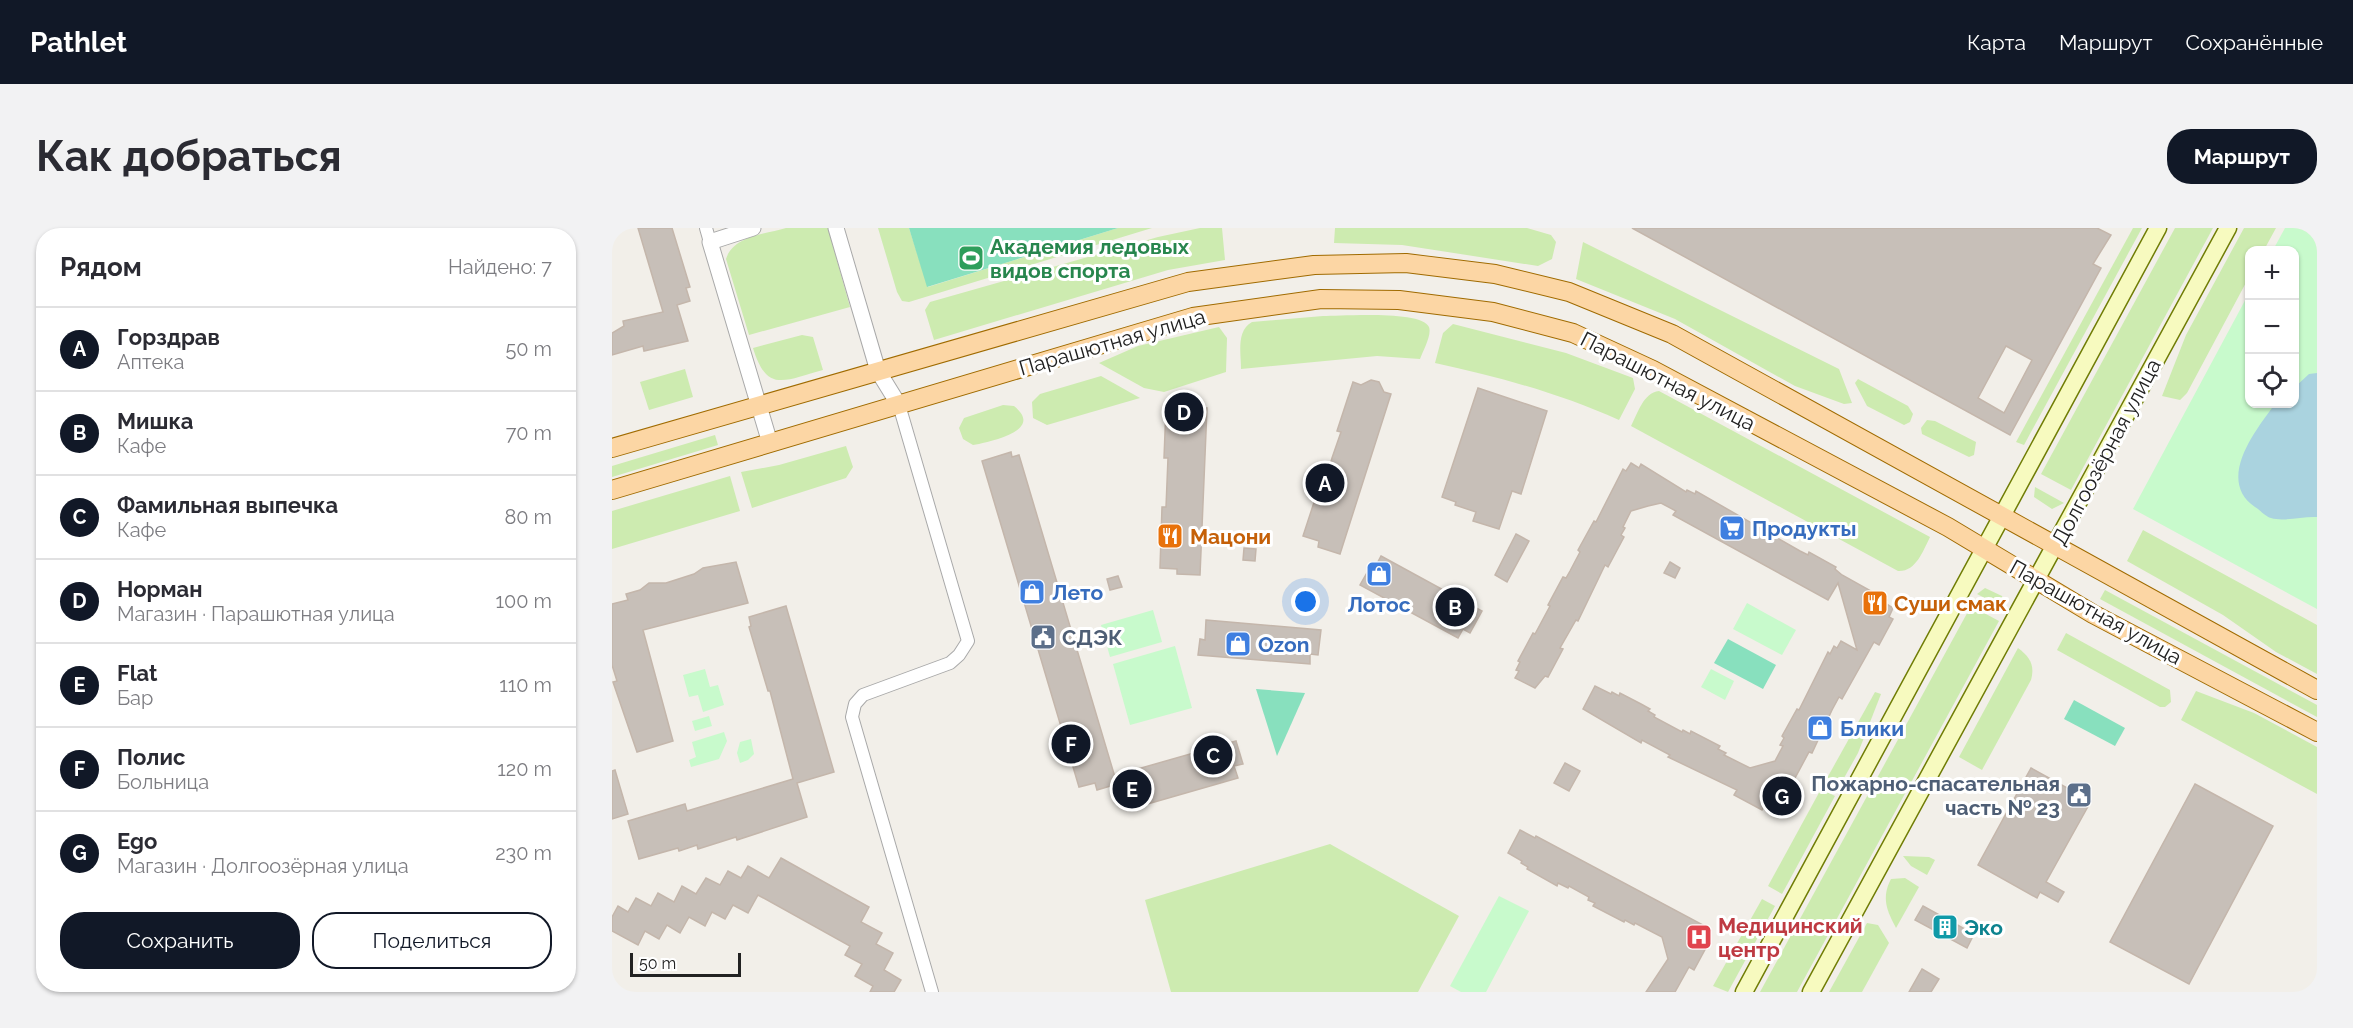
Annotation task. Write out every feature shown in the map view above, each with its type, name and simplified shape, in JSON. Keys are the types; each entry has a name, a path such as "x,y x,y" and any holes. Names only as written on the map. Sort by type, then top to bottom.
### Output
{"main road":[{"path":"1744,992 2158,228"},
{"name":"Долгоозёрная улица","path":"1811,992 2228,228"},
{"name":"Парашютная улица","path":"612,448 1188,282 1314,265 1406,263 1495,274 1569,292 1672,334 2317,690"},
{"name":"Парашютная улица","path":"612,489 1193,317 1321,299 1399,300 1493,312 1573,333 1653,370 1983,549 2093,614 2317,732"}],"street":[{"path":"753,228 708,235 770,443"},
{"path":"836,228 878,371 899,405 968,640 959,655 950,663 863,695 855,704 852,717 932,992"}],"green space":[{"path":"786,228 828,228 850,307 749,335 726,259 730,251 743,241"},
{"path":"878,228 909,228 928,287 1118,228 1152,228 909,302 902,301 897,292"},
{"name":"Академия ледовых видов спорта","path":"909,228 1118,228 927,287"},
{"path":"1200,228 1222,228 1225,260 1168,270 934,340 925,310 930,302 1158,237"},
{"path":"1335,228 1527,228 1551,235 1556,242 1552,259 1538,266 1402,245 1334,243"},
{"path":"2133,228 2142,228 2024,445 2016,442"},
{"path":"2175,228 2213,228 2071,490 2041,474"},
{"path":"2244,228 2276,228 2266,246 2245,246 2245,284 2187,393 2180,400 2162,396 2186,335"},
{"path":"2285,228 2317,228 2317,609 2133,509 2245,300 2245,408 2299,408 2299,246 2275,246"},
{"path":"1583,242 1839,369 1852,403 1844,404 1795,386 1675,319 1576,279"},
{"path":"1323,316 1397,316 1423,322 1430,330 1420,359 1377,356 1241,369 1241,337 1252,322"},
{"path":"1453,324 1566,353 1633,378 1635,389 1619,420 1529,387 1435,363 1443,333"},
{"path":"1219,327 1227,338 1226,372 1164,392 1144,388 1099,363 1138,346"},
{"path":"802,335 813,337 823,370 788,380 771,378 764,372 753,348"},
{"path":"685,369 693,397 649,410 640,382"},
{"path":"1101,376 1140,398 1047,425 1033,418 1032,402 1040,394"},
{"path":"1858,379 1908,406 1913,414 1910,422 1904,425 1867,406 1855,383"},
{"path":"1659,391 1930,537 1922,554 1910,568 1898,571 1631,426 1649,395"},
{"path":"1003,405 1014,406 1022,414 1023,422 1020,428 1005,437 979,444 973,445 963,439 959,428 964,418"},
{"path":"1927,420 1935,421 1976,442 1974,455 1969,457 1922,434 1921,428"},
{"path":"715,435 718,445 612,477 612,466"},
{"path":"846,446 853,467 846,478 752,508 741,472 779,465"},
{"path":"730,476 740,511 612,549 612,511"},
{"path":"2035,487 2064,503 2052,509 2034,497"},
{"path":"2143,530 2317,625 2317,674 2276,652 2223,615 2127,561"},
{"path":"1985,588 2002,596 2006,609 1977,594"},
{"path":"2105,590 2317,705 2317,717 2100,599"},
{"path":"1747,603 1796,630 1782,655 1733,629"},
{"path":"1971,606 1999,621 1797,992 1760,992"},
{"path":"1153,610 1162,642 1110,657 1101,625"},
{"path":"2066,633 2170,690 2171,702 2165,707 2160,707 2057,650"},
{"path":"1728,639 1776,665 1763,689 1714,663"},
{"path":"1175,646 1192,708 1130,725 1113,664"},
{"path":"2018,648 2030,662 2031,680 1982,770 1959,757"},
{"path":"705,669 710,687 718,685 724,705 703,712 698,695 689,697 683,675"},
{"path":"1711,669 1734,681 1725,700 1701,687"},
{"path":"1256,689 1305,693 1277,756"},
{"path":"2196,691 2254,713 2317,747 2317,794 2181,720"},
{"path":"1875,692 1881,694 1858,753 1839,787 1826,780"},
{"path":"2074,700 2125,728 2115,746 2064,719"},
{"path":"709,716 712,726 695,731 692,721"},
{"path":"724,732 727,741 719,759 691,767 689,760 696,757 692,742"},
{"path":"751,739 754,754 748,760 740,763 737,753 740,742"},
{"path":"1821,789 1835,796 1782,894 1768,886"},
{"path":"1330,844 1459,916 1418,992 1171,992 1145,900"},
{"path":"1903,856 1929,857 1935,860 1927,875 1911,866"},
{"path":"1905,878 1919,887 1896,928 1888,910 1886,892 1891,879"},
{"path":"1499,896 1529,911 1486,992 1461,992 1450,986"},
{"path":"1762,899 1775,906 1728,992 1713,986"},
{"path":"1867,923 1878,925 1889,943 1862,992 1829,992"}],"water":[{"path":"2317,373 2317,517 2271,518 2244,496 2239,483 2239,470 2250,441 2272,408 2299,408 2299,383 2309,374"}],"building":[{"path":"638,228 672,228 690,287 686,288 690,301 677,305 688,341 644,351 643,346 612,355 612,333 624,326 623,321 663,312"},
{"path":"1632,228 2097,228 2111,235 2093,264 2101,268 2010,435","holes":["2006,346 2032,360 2004,413 1978,398"]},
{"path":"1371,380 1379,382 1384,392 1391,394 1340,554 1318,547 1319,541 1303,536 1322,478 1326,479 1341,432 1337,431 1353,382 1361,385"},
{"path":"1478,388 1547,411 1521,494 1512,491 1499,529 1473,521 1476,512 1455,505 1456,502 1442,497"},
{"path":"1188,398 1200,408 1207,408 1200,575 1177,574 1177,569 1160,568 1162,507 1166,507 1168,458 1164,458 1166,407 1176,407"},
{"path":"1011,452 1012,457 1019,455 1117,784 1097,790 1095,783 1079,787 982,461"},
{"path":"1631,463 1639,468 1641,464 1686,492 1687,490 1695,494 1696,491 1800,551 1808,555 1809,552 1836,567 1835,569 1842,575 1887,600 1885,603 1893,608 1889,617 1893,619 1879,645 1874,642 1842,699 1839,697 1812,753 1809,752 1781,804 1777,802 1772,810 1764,806 1762,810 1734,795 1737,790 1668,757 1670,755 1642,740 1641,743 1583,709 1595,686 1611,694 1612,692 1619,696 1620,693 1641,704 1650,709 1648,711 1655,715 1654,717 1682,732 1683,730 1690,734 1691,731 1720,746 1718,749 1726,753 1724,755 1750,768 1775,761 1783,746 1780,745 1784,738 1782,736 1797,709 1799,710 1828,652 1830,654 1834,646 1837,648 1841,641 1857,650 1838,583 1828,600 1673,515 1676,511 1661,503 1631,511 1623,527 1625,528 1621,535 1624,537 1608,567 1605,565 1578,621 1576,620 1560,648 1563,649 1548,677 1545,676 1535,688 1515,678 1519,671 1516,670 1520,662 1518,661 1550,606 1548,605 1563,577 1566,578 1570,571 1580,552 1578,550 1594,521 1596,522 1623,469 1626,471"},
{"path":"1516,534 1529,541 1507,582 1495,575"},
{"path":"1244,548 1256,549 1255,561 1243,560"},
{"path":"1381,556 1482,611 1470,633 1463,629 1458,638 1360,585 1368,571 1372,573"},
{"path":"736,562 748,603 643,630 673,741 637,752 613,682 617,681 612,665 612,604 628,600 626,594 640,590 649,583 666,583 694,574 703,568"},
{"path":"1670,562 1680,568 1675,578 1664,573"},
{"path":"1118,576 1122,587 1110,590 1107,579"},
{"path":"786,606 834,772 797,783 807,817 737,840 736,837 698,849 697,845 679,851 678,848 639,859 628,821 685,804 687,811 793,779 770,691 768,691 749,627 751,626 749,617"},
{"path":"1206,620 1321,630 1318,655 1310,654 1310,664 1198,655 1200,639 1205,640"},
{"path":"1236,741 1243,764 1234,766 1238,778 1130,809 1120,774"},
{"path":"1565,763 1580,771 1569,791 1554,783"},
{"path":"2031,768 2091,801 2046,882 2064,892 2058,902 2040,892 2037,898 1978,865"},
{"path":"615,770 628,814 612,819 612,771"},
{"path":"2195,784 2273,826 2189,984 2110,942"},
{"path":"1520,830 1535,838 1536,836 1703,925 1701,929 1709,933 1704,942 1708,944 1694,970 1689,967 1675,992 1646,992 1668,959 1662,937 1635,923 1634,925 1625,920 1624,922 1593,906 1595,903 1588,900 1589,897 1569,886 1568,888 1558,883 1557,886 1527,869 1528,867 1521,863 1522,861 1508,853"},
{"path":"781,858 869,907 861,922 882,933 876,944 893,953 884,970 901,980 894,992 870,992 873,986 855,976 862,964 845,955 850,946 758,895 748,913 733,905 725,919 712,912 705,926 689,917 680,933 667,925 659,939 645,931 638,945 612,931 612,917 618,906 628,912 636,898 651,906 658,893 674,902 682,886 696,894 706,878 720,885 728,871 741,878 748,866 769,878"},
{"name":"Эко","path":"1923,906 1974,934 1967,948 1915,920"},
{"path":"1922,969 1939,979 1931,992 1909,992"}],"place":[{"name":"Академия ледовых видов спорта","path":"971,258"},
{"name":"Норман","path":"1184,412"},
{"name":"Горздрав","path":"1325,483"},
{"name":"Продукты","path":"1732,528"},
{"name":"Мацони","path":"1170,536"},
{"name":"Лотос","path":"1379,574"},
{"name":"Лето","path":"1032,592"},
{"name":"Суши смак","path":"1875,603"},
{"name":"Мишка","path":"1455,607"},
{"name":"СДЭК","path":"1043,637"},
{"name":"Ozon","path":"1238,644"},
{"name":"Блики","path":"1820,728"},
{"name":"Полис","path":"1071,744"},
{"name":"Фамильная выпечка","path":"1213,755"},
{"name":"Flat","path":"1132,789"},
{"name":"Пожарно-спасательная часть № 23","path":"2079,795"},
{"name":"Ego","path":"1782,796"},
{"name":"Эко","path":"1945,927"},
{"name":"Медицинский центр","path":"1699,937"}]}
